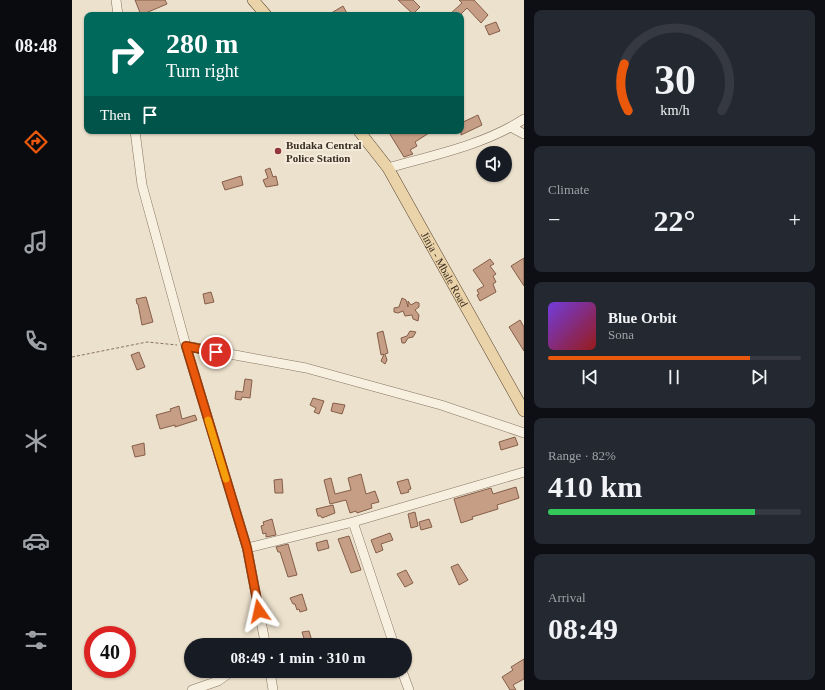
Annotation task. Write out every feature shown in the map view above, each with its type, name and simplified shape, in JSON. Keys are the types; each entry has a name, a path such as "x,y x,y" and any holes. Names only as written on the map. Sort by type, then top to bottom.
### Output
{"main road":[{"path":"254,0 264,12"},
{"name":"Jinja - Mbale Road","path":"361,134 388,168 524,411"}],"street":[{"path":"116,0 118,12"},
{"path":"388,168 462,147 511,127 524,119"},
{"path":"511,127 524,134"},
{"path":"135,134 142,185 186,346 247,548 263,638"},
{"path":"186,346 306,368 441,405 524,433"},
{"path":"247,548 353,522 524,472"},
{"path":"353,522 392,638"},
{"path":"192,690 221,678"},
{"path":"271,678 273,690"},
{"path":"405,678 409,690"}],"path":[{"path":"72,357 147,342 186,346"}],"building":[{"path":"135,0 165,0 167,4 148,12 140,12"},
{"path":"398,0 413,0 420,7 415,12 411,12"},
{"path":"459,0 474,0 488,15 481,23 467,8 463,12 452,12 462,3"},
{"path":"343,6 346,12 333,12"},
{"path":"496,22 500,31 489,35 485,26"},
{"path":"478,115 482,125 464,134 464,122"},
{"path":"390,134 427,134 415,142 417,146 410,150 413,154 404,157"},
{"path":"270,168 273,177 276,176 278,185 266,187 263,180 268,178 265,170"},
{"path":"241,176 243,185 225,190 222,182"},
{"path":"524,258 524,286 511,266"},
{"path":"490,259 494,264 490,266 496,274 493,276 496,282 493,284 496,292 480,301 477,295 479,294 477,290 484,286 473,270"},
{"path":"211,292 214,302 205,304 203,294"},
{"path":"146,297 153,322 142,325 136,299"},
{"path":"402,298 406,300 408,307 408,301 411,305 416,302 419,303 419,307 415,310 419,315 418,321 413,319 412,315 405,316 403,311 398,313 394,312 394,308 399,307"},
{"path":"520,320 524,327 524,351 509,327"},
{"path":"383,331 388,353 385,354 387,360 385,364 381,361 384,354 381,355 377,333"},
{"path":"410,331 416,332 413,337 408,338 405,343 402,343 401,338 407,336"},
{"path":"139,352 145,367 137,370 131,355"},
{"path":"245,379 252,380 250,398 242,397 241,400 235,399 236,391 243,392"},
{"path":"313,398 324,401 319,414 314,412 316,408 310,405"},
{"path":"333,403 345,405 342,414 331,411"},
{"path":"179,406 182,419 195,415 197,420 175,427 175,425 160,429 156,415 171,411 170,409"},
{"path":"515,437 518,445 501,450 499,442"},
{"path":"144,443 145,455 135,457 132,446"},
{"path":"361,474 366,494 375,491 379,502 371,504 372,508 357,513 356,511 350,513 346,500 330,504 324,480 331,478 335,494 351,490 348,478"},
{"path":"282,479 283,493 275,493 274,480"},
{"path":"408,479 411,489 408,490 409,492 401,494 397,482"},
{"path":"516,487 519,498 497,505 498,509 472,517 473,519 461,523 454,499 491,488 493,494"},
{"path":"333,505 335,513 322,518 321,516 318,516 316,509"},
{"path":"415,512 418,526 411,528 408,514"},
{"path":"272,519 276,535 266,537 266,533 263,534 261,526 264,525 263,522"},
{"path":"429,519 432,527 421,530 419,522"},
{"path":"390,533 393,540 381,544 383,550 376,553 371,540"},
{"path":"349,536 361,570 351,573 338,539"},
{"path":"327,540 329,548 318,551 316,543"},
{"path":"288,544 297,575 288,577 280,552 278,552 276,547"},
{"path":"458,564 468,580 459,585 451,567"},
{"path":"406,570 413,583 405,587 397,574"},
{"path":"302,594 307,610 300,612 299,609 297,610 295,604 293,604 290,598"},
{"path":"309,631 311,638 304,638 302,632"},
{"path":"524,659 524,679 513,685 516,690 510,690 502,677 513,670 511,667"}],"slow traffic":[{"path":"208,420 226,479"}],"place":[{"name":"Budaka Central Police Station","path":"278,151"}],"route":[{"path":"216,352 186,346 247,548 259,611"}]}
